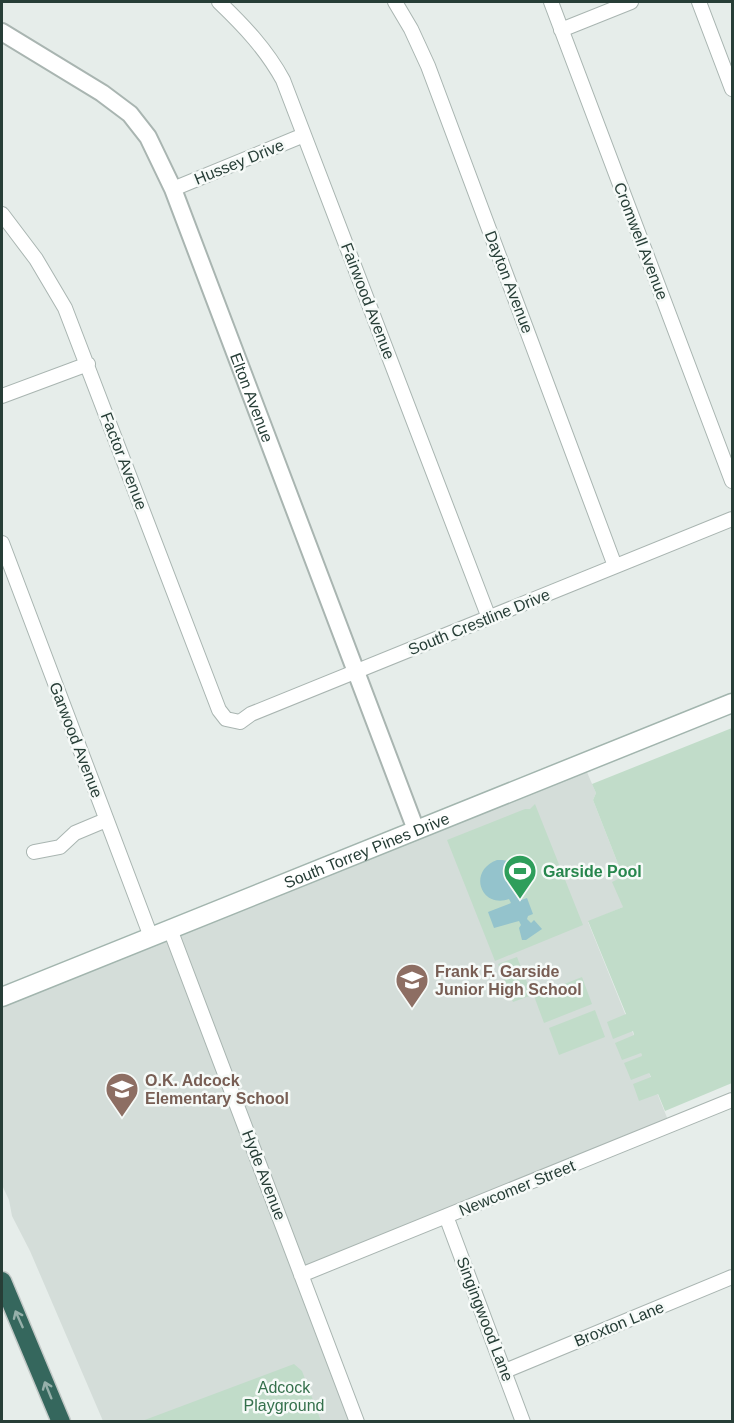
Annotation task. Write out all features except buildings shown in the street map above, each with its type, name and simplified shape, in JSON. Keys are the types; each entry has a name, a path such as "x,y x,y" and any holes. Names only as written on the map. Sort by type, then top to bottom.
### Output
{"highway":[{"path":"2,1281 61,1422"}],"main road":[{"name":"South Torrey Pines Drive","path":"2,997 732,703"}],"street":[{"name":"Fairwood Avenue","path":"219,2 252,34 272,60 283,81 489,618"},
{"name":"Dayton Avenue","path":"395,2 428,66 615,566"},
{"name":"Cromwell Avenue","path":"550,2 732,481"},
{"path":"561,30 631,2"},
{"path":"699,2 732,89"},
{"name":"Elton Avenue","path":"2,32 102,93 130,114 148,137 173,189 416,830"},
{"name":"Hussey Drive","path":"173,189 304,135"},
{"name":"Factor Avenue","path":"2,213 36,259 65,308 216,702 226,719"},
{"path":"2,396 88,364"},
{"name":"South Crestline Drive","path":"226,719 240,722 251,714 732,519"},
{"name":"Garwood Avenue","path":"2,543 151,937"},
{"path":"34,852 60,847 75,832 106,820"},
{"name":"Hyde Avenue","path":"170,929 357,1422"},
{"name":"Newcomer Street","path":"301,1275 732,1100"},
{"name":"Singingwood Lane","path":"446,1216 524,1422"},
{"name":"Broxton Lane","path":"504,1371 732,1277"}],"shaded area":[{"path":"583,763 596,793 593,800 622,874 620,878 623,907 588,922 670,1125 301,1275 357,1421 103,1421 30,1251 12,1216 9,1200 2,1185 2,997"}],"green space":[{"path":"732,728 732,1083 665,1111 658,1094 639,1101 633,1084 651,1077 649,1073 631,1080 624,1063 642,1056 641,1053 622,1060 615,1043 634,1035 633,1031 613,1039 607,1022 626,1014 588,921 623,907 612,882 620,878 622,874 593,800 596,793 592,784"},
{"path":"535,804 583,925 495,961 447,840 530,809"},
{"path":"517,957 532,995 513,1002 498,964"},
{"path":"582,977 592,1004 544,1023 534,996"},
{"path":"595,1010 605,1037 559,1055 549,1028"},
{"name":"Adcock Playground","path":"294,1364 302,1371 321,1421 142,1421"}],"water":[{"name":"Garside Pool","path":"497,860 513,863 516,867 519,878 519,898 521,900 527,898 533,914 527,919 531,923 534,920 542,929 526,940 522,940 519,921 494,928 488,912 511,903 509,899 499,901 491,899 481,887 482,872"}],"place":[{"name":"Garside Pool","path":"520,900"},
{"name":"Frank F. Garside Junior High School","path":"412,1009"},
{"name":"O.K. Adcock Elementary School","path":"122,1118"}]}
